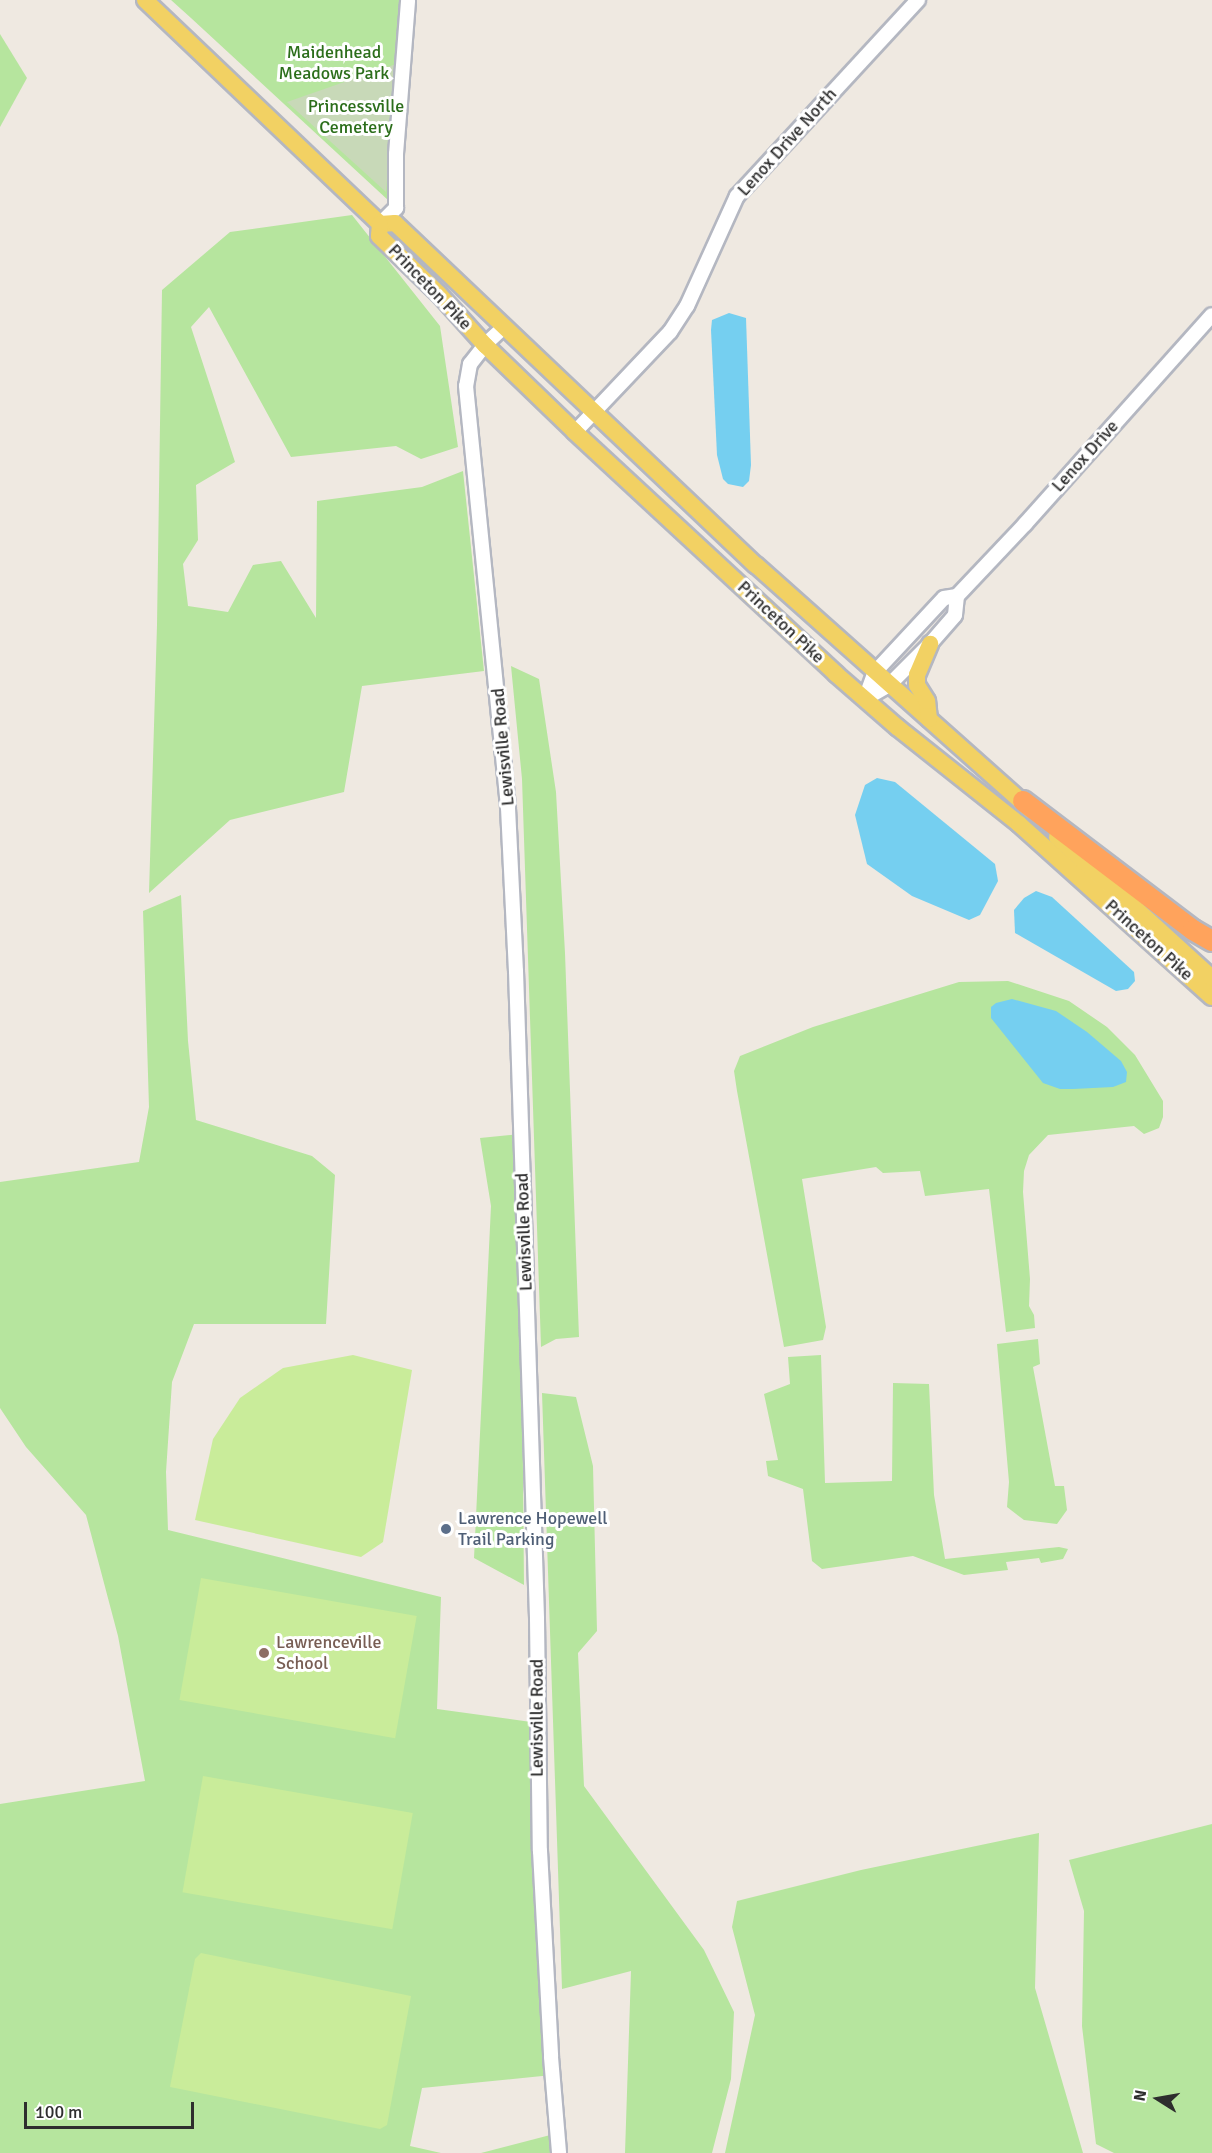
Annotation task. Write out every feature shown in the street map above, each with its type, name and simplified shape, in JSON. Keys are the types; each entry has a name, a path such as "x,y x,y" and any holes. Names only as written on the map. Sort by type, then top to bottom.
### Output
{"highway":[{"path":"1023,801 1193,930 1212,941"}],"main road":[{"name":"Princeton Pike","path":"145,0 380,224 394,224 594,413 889,685 1023,801 1052,831 1212,978"},
{"name":"Princeton Pike","path":"380,224 379,236 440,294 485,345 575,432 865,699 1019,824 1212,997"},
{"path":"929,719 927,701 917,686 917,675 930,644"}],"street":[{"path":"380,224 396,208 396,154 408,0"},
{"name":"Lenox Drive North","path":"575,432 670,332 687,306 737,196 918,0"},
{"name":"Lenox Drive","path":"865,699 875,672 944,598 957,596 1026,524 1212,315"},
{"name":"Lewisville Road","path":"504,327 485,345 470,364 466,386 508,808 516,971 537,1620 539,1816 551,2057 559,2153"},
{"name":"Lenox Drive","path":"865,699 889,685 930,644 955,615 957,596"}],"green space":[{"name":"Maidenhead Meadows Park","path":"171,0 404,0 389,201 191,18"},
{"path":"0,34 27,78 0,127"},
{"name":"Princessville Cemetery","path":"396,64 386,192 287,102"},
{"path":"352,215 440,326 458,447 421,459 396,446 291,457 209,307 191,327 235,462 196,485 198,540 183,564 188,606 228,612 253,565 281,561 316,618 317,501 422,487 463,471 484,671 362,686 344,792 230,820 149,893 157,625 162,290 230,232"},
{"path":"511,666 539,679 556,792 565,953 579,1337 556,1339 541,1347 522,779"},
{"name":"Lawrenceville School","path":"181,895 188,1041 196,1120 312,1156 335,1175 326,1324 194,1324 172,1382 166,1472 168,1530 441,1597 437,1709 531,1722 552,2075 422,2088 410,2146 441,2153 0,2153 0,1804 145,1781 118,1636 86,1515 26,1447 0,1408 0,1182 139,1162 149,1107 143,911"},
{"path":"1008,981 1069,1001 1107,1027 1135,1055 1163,1101 1163,1117 1159,1128 1144,1134 1134,1126 1048,1135 1029,1155 1024,1171 1023,1192 1030,1279 1029,1306 1034,1315 1035,1328 1006,1332 989,1189 925,1196 920,1171 883,1173 876,1167 802,1179 826,1327 823,1340 784,1347 737,1091 734,1071 740,1056 813,1027 959,982"},
{"path":"520,1134 524,1585 474,1558 491,1206 480,1138"},
{"path":"1038,1339 1040,1364 1033,1367 1055,1486 1064,1486 1067,1510 1057,1524 1024,1520 1007,1507 1009,1482 997,1344"},
{"path":"353,1355 412,1370 383,1542 361,1557 195,1520 213,1439 240,1398 283,1368"},
{"path":"821,1355 825,1483 892,1481 893,1383 929,1384 934,1495 945,1559 1059,1547 1068,1549 1063,1559 1041,1563 1039,1558 1006,1562 1008,1570 964,1575 913,1556 822,1569 812,1561 803,1489 768,1476 766,1461 778,1460 764,1394 790,1384 788,1357"},
{"path":"542,1393 576,1397 593,1466 597,1631 578,1653 584,1786 704,1950 734,2012 731,2079 712,2153 625,2153 631,1971 562,1989"},
{"path":"201,1578 417,1616 395,1738 179,1700"},
{"path":"203,1776 413,1813 392,1929 183,1892"},
{"path":"1212,1824 1212,2153 1114,2153 1096,2144 1082,2026 1084,1911 1069,1860"},
{"path":"1039,1833 1035,1988 1083,2153 725,2153 755,2015 732,1927 737,1901 861,1870"},
{"path":"201,1953 411,1996 387,2125 380,2129 170,2087 195,1959"},
{"path":"558,2133 560,2153 481,2153"}],"water":[{"path":"729,313 746,318 751,465 749,481 743,487 728,484 723,479 717,455 711,330 712,320"},
{"path":"877,778 895,782 995,864 998,881 980,915 969,920 912,896 867,864 855,815 865,785"},
{"path":"1036,891 1052,897 1134,972 1135,981 1128,989 1116,991 1015,933 1014,910 1024,898"},
{"path":"1012,999 1056,1011 1087,1032 1121,1061 1127,1072 1126,1082 1113,1087 1073,1089 1060,1089 1043,1083 991,1018 991,1007 996,1003"}],"place":[{"name":"Lawrence Hopewell Trail Parking","path":"446,1529"},
{"name":"Lawrenceville School","path":"264,1653"}]}
